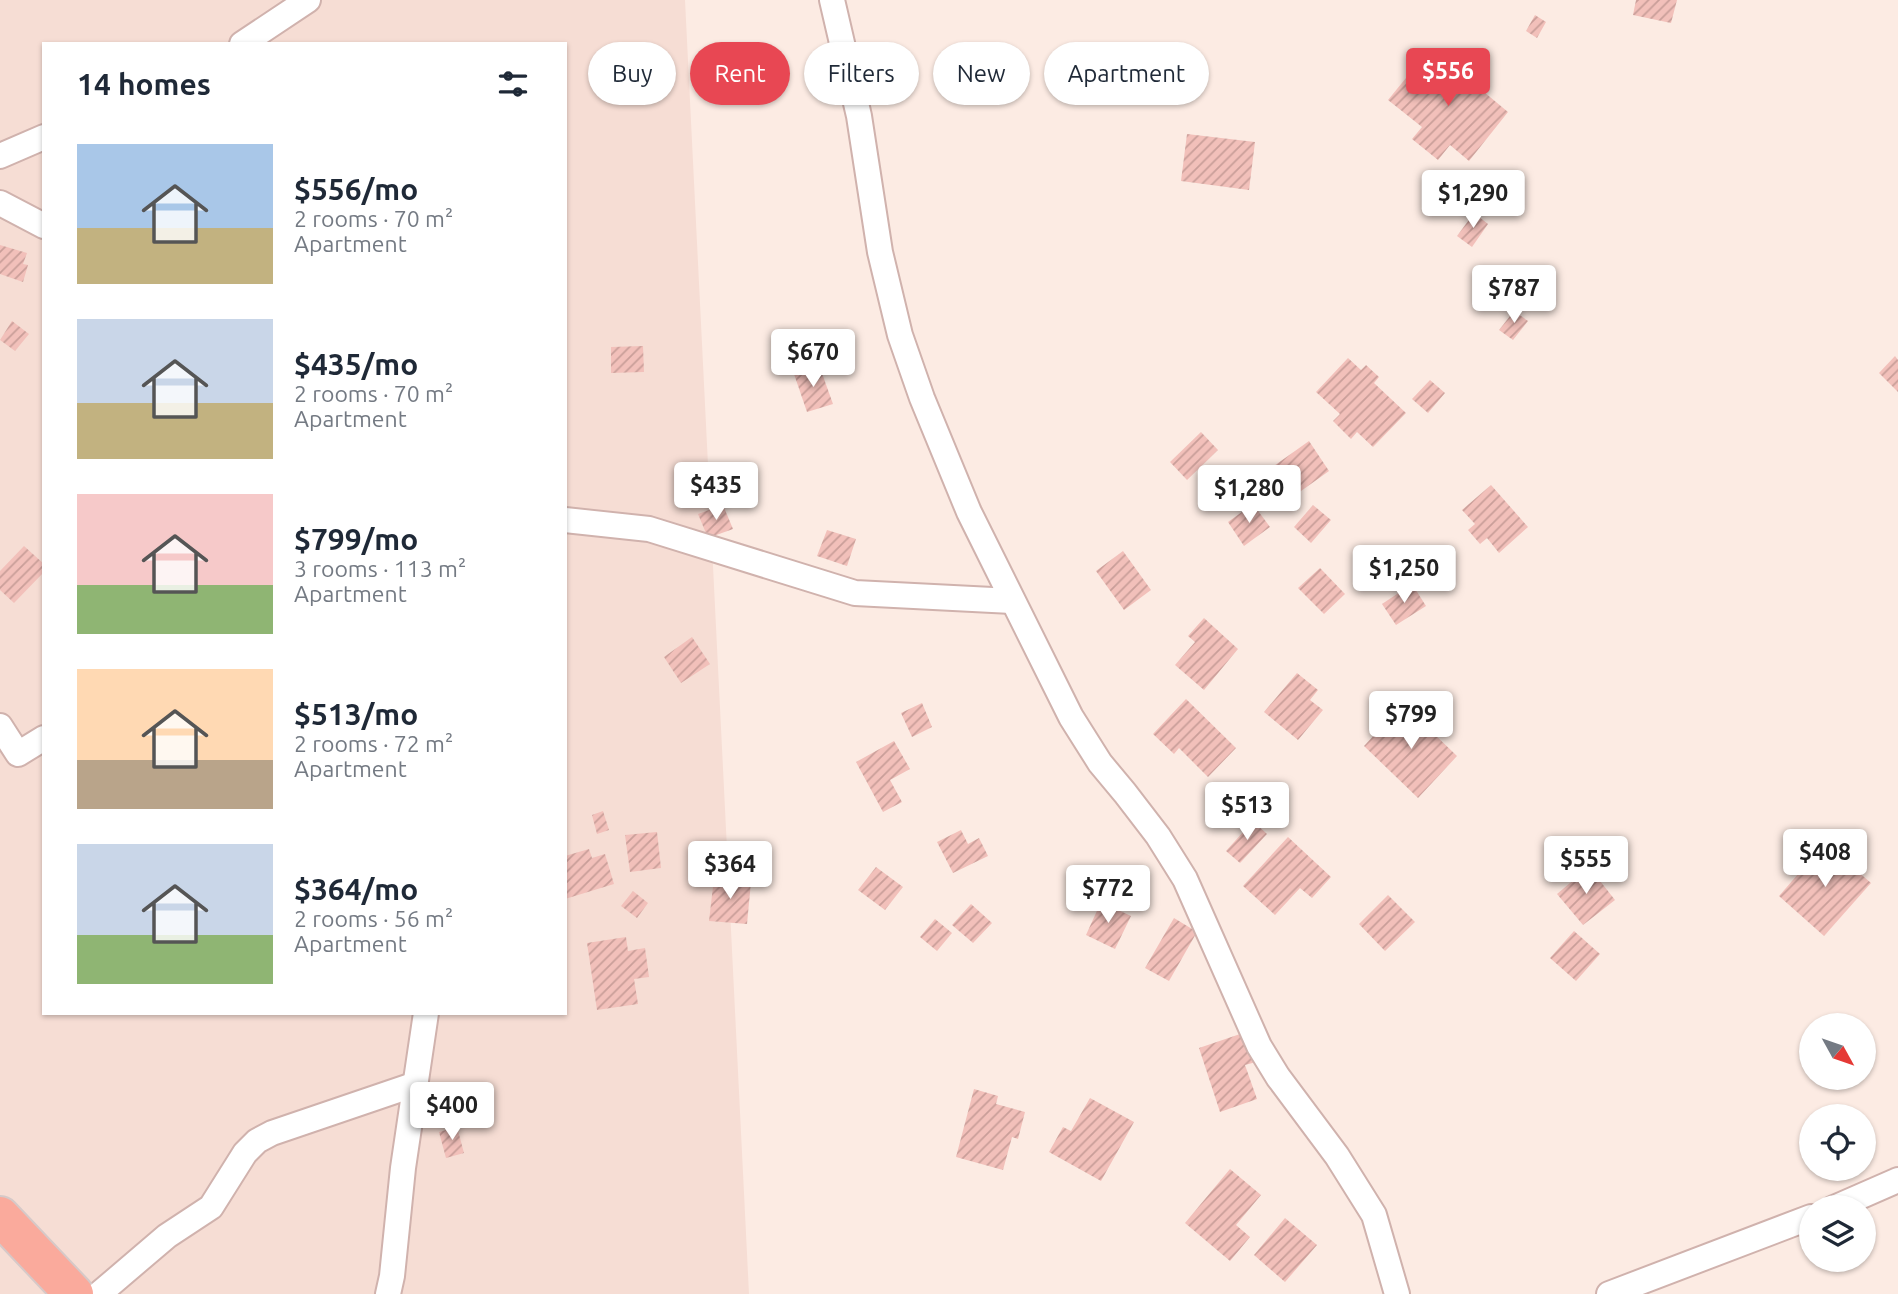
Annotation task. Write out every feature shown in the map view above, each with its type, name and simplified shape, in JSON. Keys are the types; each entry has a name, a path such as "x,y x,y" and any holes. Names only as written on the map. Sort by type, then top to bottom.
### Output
{"highway":[{"path":"0,1216 74,1294"}],"street":[{"path":"245,42 308,0"},
{"path":"832,0 859,116 880,252 900,335 922,398 969,512 1071,718 1100,764 1150,825 1185,879 1259,1046 1278,1077 1337,1156 1374,1215 1397,1294"},
{"path":"0,156 42,138"},
{"path":"0,203 42,225"},
{"path":"567,520 649,529 855,593 1012,601"},
{"path":"0,726 18,754 42,739"},
{"path":"388,1294 402,1168 426,1015"},
{"path":"99,1294 167,1236 211,1207 245,1153 257,1141 272,1133 416,1084"},
{"path":"1864,1195 1898,1180"},
{"path":"1609,1294 1799,1222"}],"shaded area":[{"path":"0,0 685,0 749,1294 0,1294"}],"building":[{"path":"1636,0 1677,0 1671,23 1633,15"},
{"path":"1535,15 1546,22 1537,38 1526,31"},
{"path":"1428,51 1458,75 1464,67 1488,87 1484,92 1508,112 1469,161 1450,145 1438,160 1412,139 1422,127 1388,100"},
{"path":"1187,134 1255,142 1249,190 1181,181"},
{"path":"1474,213 1488,224 1472,247 1457,236"},
{"path":"0,245 27,253 23,264 28,265 23,282 0,274"},
{"path":"1514,311 1528,321 1513,340 1499,330"},
{"path":"12,321 29,334 15,351 0,340"},
{"path":"643,346 644,372 611,373 611,347"},
{"path":"1895,356 1898,360 1898,392 1879,373"},
{"path":"1348,358 1361,370 1366,365 1379,377 1374,383 1406,413 1373,447 1357,432 1351,439 1333,421 1340,414 1316,392"},
{"path":"819,365 833,404 807,412 794,374"},
{"path":"1430,380 1445,393 1428,413 1412,399"},
{"path":"1201,432 1218,450 1187,480 1170,462"},
{"path":"1309,441 1329,471 1280,506 1260,476"},
{"path":"1491,485 1528,527 1499,553 1487,538 1480,544 1468,530 1475,524 1462,510"},
{"path":"1253,504 1270,527 1244,546 1228,522"},
{"path":"723,505 733,529 708,538 698,514"},
{"path":"1313,505 1331,520 1311,543 1294,527"},
{"path":"827,530 856,539 847,566 817,556"},
{"path":"24,546 42,562 42,574 14,603 0,590 0,571"},
{"path":"1123,551 1151,590 1124,610 1096,571"},
{"path":"1320,568 1345,594 1324,614 1298,588"},
{"path":"1412,584 1426,606 1396,625 1382,604"},
{"path":"1204,618 1238,649 1204,690 1175,665 1195,642 1188,636"},
{"path":"692,637 710,664 681,683 664,657"},
{"path":"1297,673 1318,690 1310,700 1323,710 1298,740 1264,712"},
{"path":"1186,699 1236,748 1208,777 1179,748 1174,754 1153,734"},
{"path":"922,703 932,727 912,737 901,713"},
{"path":"1403,704 1457,756 1418,798 1364,746"},
{"path":"894,741 910,769 890,780 902,802 883,812 856,762"},
{"path":"603,811 609,830 597,834 592,815"},
{"path":"1253,821 1267,834 1240,863 1226,851"},
{"path":"961,830 968,844 979,838 988,856 953,873 937,842"},
{"path":"657,832 661,868 630,872 625,835"},
{"path":"1288,837 1331,877 1312,898 1300,888 1275,915 1243,886"},
{"path":"1825,843 1871,883 1824,936 1779,896"},
{"path":"589,849 592,858 605,854 614,884 567,898 567,855"},
{"path":"876,867 903,887 885,910 858,890"},
{"path":"1589,867 1615,900 1583,925 1557,894"},
{"path":"714,878 751,882 747,924 709,921"},
{"path":"633,891 648,903 637,918 621,906"},
{"path":"1388,895 1415,922 1385,951 1359,924"},
{"path":"1101,902 1131,916 1115,949 1086,935"},
{"path":"971,904 992,923 973,943 952,925"},
{"path":"1174,918 1197,932 1169,981 1145,968"},
{"path":"935,919 952,933 937,951 920,937"},
{"path":"1574,931 1600,954 1576,981 1550,958"},
{"path":"626,937 628,951 645,948 649,977 634,979 638,1004 597,1010 587,943"},
{"path":"1246,1032 1256,1062 1245,1065 1257,1099 1220,1112 1199,1048"},
{"path":"974,1089 998,1096 996,1104 1025,1112 1018,1139 1012,1137 1003,1170 956,1157"},
{"path":"1090,1098 1134,1122 1101,1181 1049,1152 1063,1127 1071,1131"},
{"path":"457,1127 464,1153 446,1158 439,1132"},
{"path":"1230,1169 1261,1195 1236,1225 1250,1237 1230,1261 1185,1223"},
{"path":"1285,1218 1317,1245 1285,1282 1254,1255"}]}
